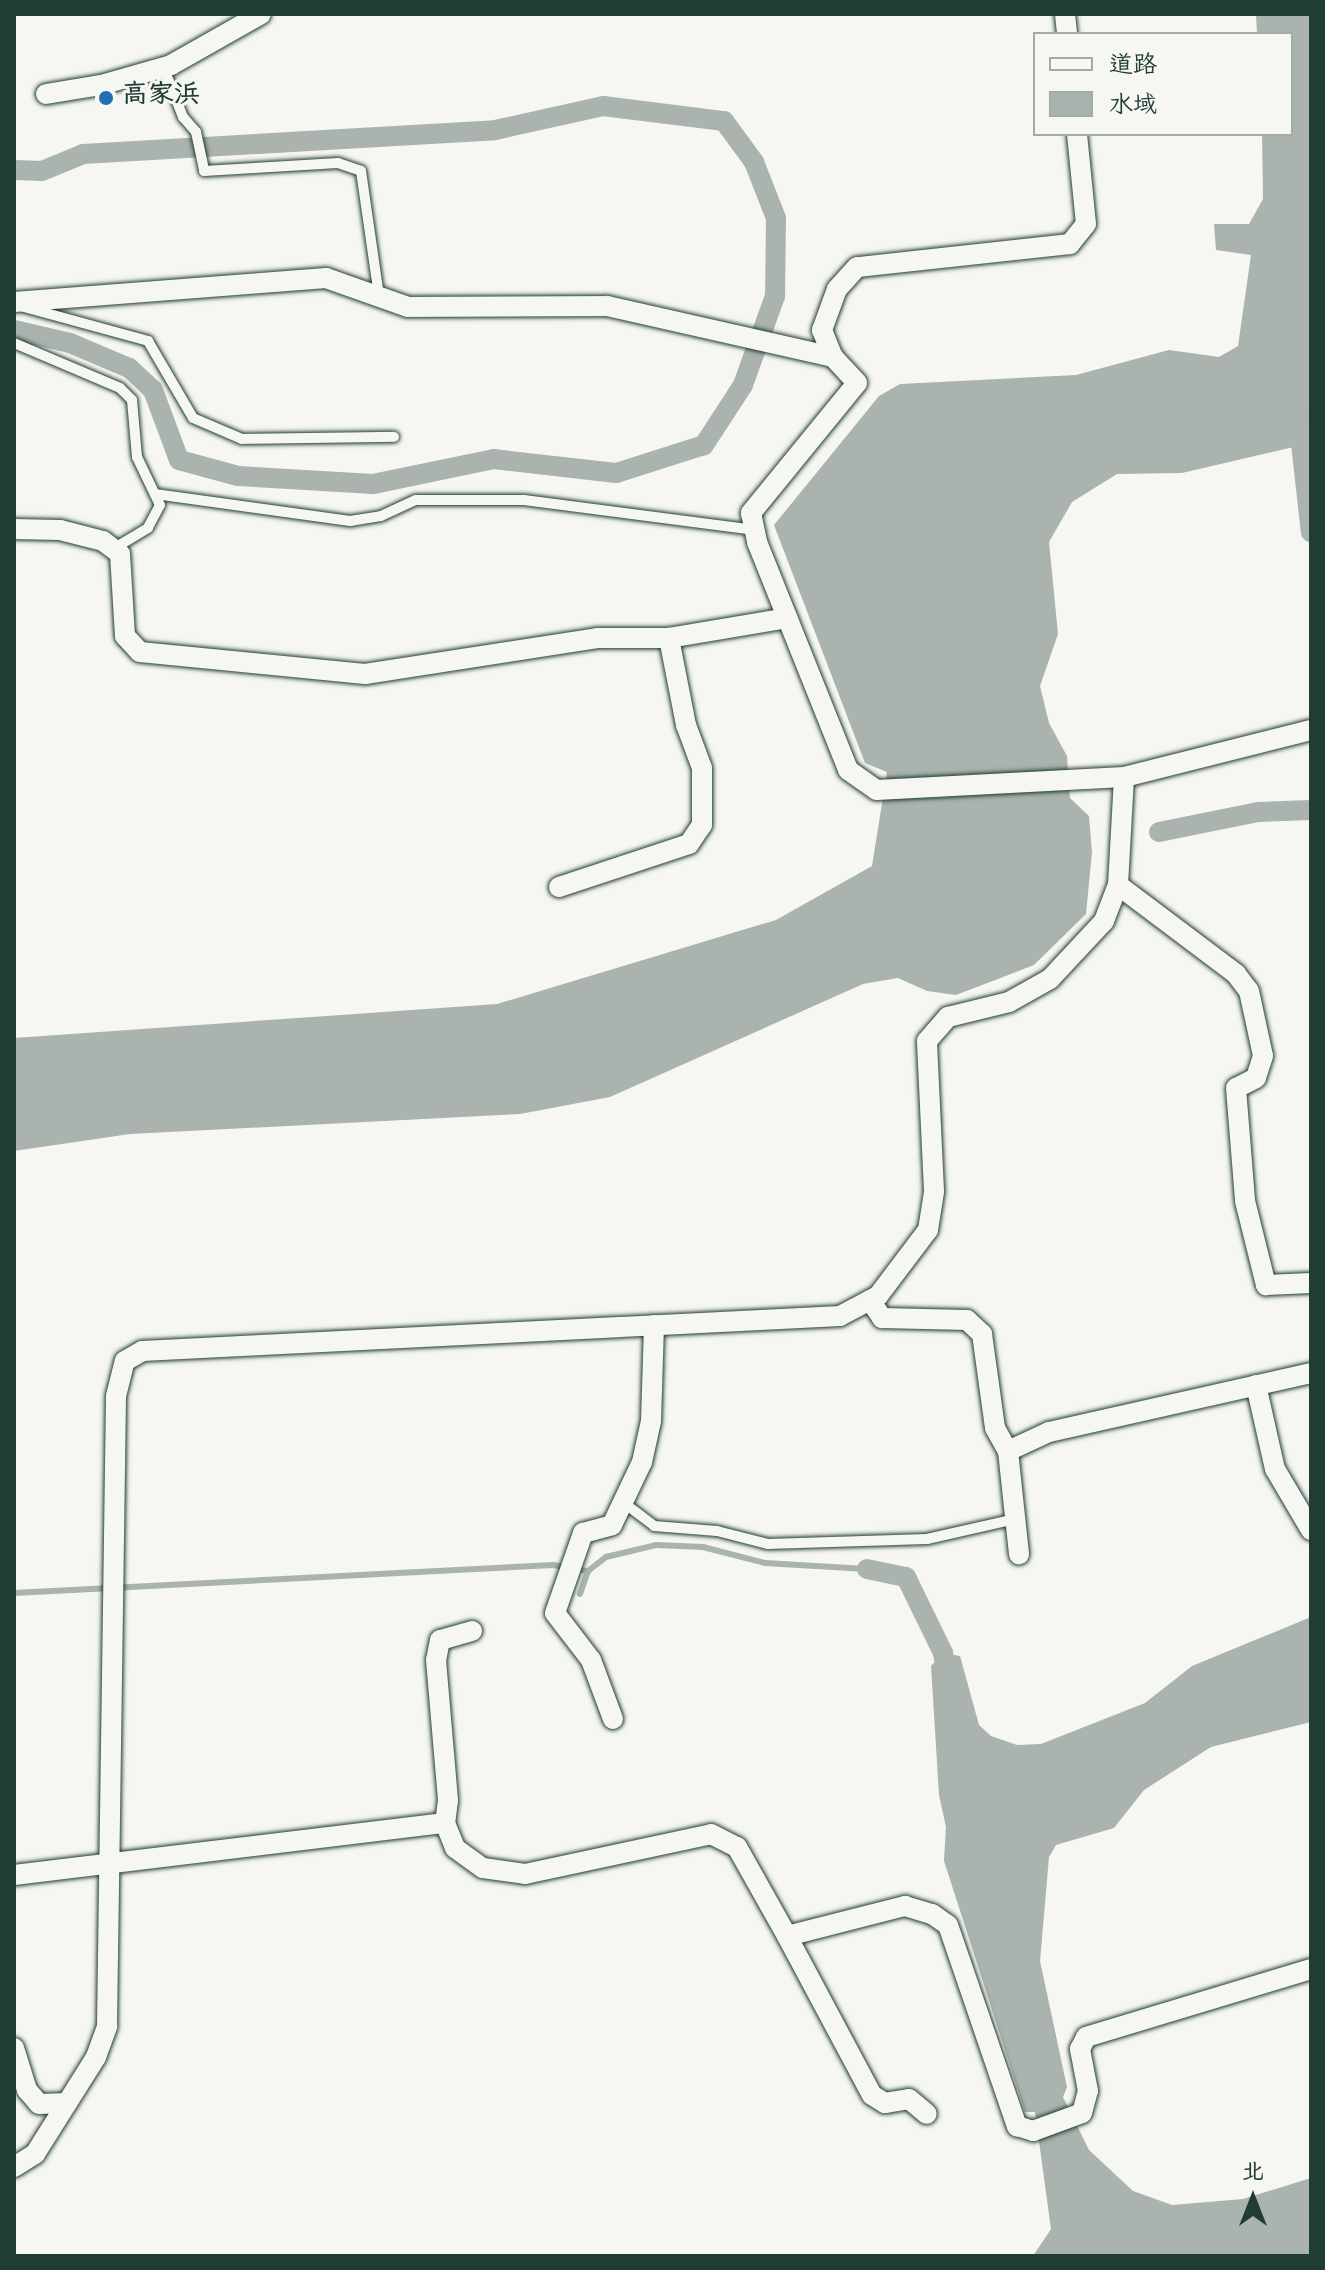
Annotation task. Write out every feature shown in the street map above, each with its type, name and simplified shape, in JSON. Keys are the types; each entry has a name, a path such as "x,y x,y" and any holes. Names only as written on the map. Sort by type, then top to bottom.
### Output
{"street":[{"path":"46,94 101,85 163,66 261,14"},
{"path":"1077,136 1086,224 1070,244 857,267 837,289 822,330 833,357 857,383 751,513 787,618 848,770 877,790 1124,777 1311,730"},
{"path":"14,303 326,278 408,307 607,306 833,357"},
{"path":"14,529 60,530 103,541 120,554 125,636 140,652 365,674 597,638 669,638 787,618"},
{"path":"559,887 689,844 702,825 702,768 686,725 669,638"},
{"path":"14,2167 35,2154 96,2057 107,2026 116,1396 125,1361 142,1351 840,1316 870,1300 928,1230 934,1191 927,1041 948,1017 1009,1002 1050,979 1104,921 1118,885 1124,777"},
{"path":"1118,885 1236,974 1249,991 1263,1056 1256,1078 1236,1088 1245,1201 1266,1285 1311,1283"},
{"path":"870,1300 882,1318 967,1320 982,1334 995,1428 1008,1451 1019,1554"},
{"path":"613,1719 591,1660 555,1613 583,1533 612,1525 642,1462 651,1421 654,1325"},
{"path":"1008,1451 1049,1432 1311,1373"},
{"path":"1256,1385 1275,1469 1311,1530"},
{"path":"472,1631 440,1640 436,1660 448,1800 445,1823 455,1848 483,1868 525,1874 711,1834 737,1847 872,2095 885,2103 909,2099 927,2114"},
{"path":"14,1875 445,1823"},
{"path":"787,1936 905,1906 948,1925 1017,2126 1033,2131 1082,2113 1088,2091 1080,2049 1086,2037 1311,1969"},
{"path":"14,2048 27,2090 39,2104 67,2103"}],"lane":[{"path":"163,66 183,117 196,132 204,171 338,163 361,171 379,296"},
{"path":"14,303 148,341 193,418 242,439 394,437"},
{"path":"14,343 120,388 132,400 137,457 160,505 148,528 113,549"},
{"path":"155,494 350,521 381,516 416,500 524,500 755,530"},
{"path":"624,1503 654,1526 717,1531 768,1544 927,1539 1015,1519"}],"water":[{"path":"1256,14 1311,14 1311,443 1182,473 1117,474 1072,502 1049,542 1058,634 1040,686 1049,723 1067,756 1070,798 1089,816 1092,852 1086,914 1034,965 956,995 927,991 898,978 863,984 610,1097 520,1114 130,1134 14,1151 14,1038 497,1004 776,920 872,866 887,772 865,763 774,525 879,396 900,384 1076,375 1169,350 1219,357 1238,346 1251,255 1216,250 1214,224 1249,224 1263,199 1262,136 1293,136 1293,32 1257,32"},
{"path":"1311,1617 1311,1722 1211,1747 1144,1790 1114,1828 1056,1845 1049,1857 1040,1961 1067,2087 1063,2097 1089,2150 1133,2191 1172,2205 1243,2199 1311,2178 1311,2256 1033,2256 1051,2229 1035,2112 1025,2112 944,1861 946,1827 939,1795 931,1666 943,1653 960,1656 979,1725 991,1736 1017,1745 1041,1744 1145,1703 1192,1666"}],"waterway":[{"path":"14,170 42,171 83,154 495,130 603,106 724,121 754,162 776,218 775,296 743,385 704,445 616,473 494,459 373,484 238,476 179,460 153,390 129,368 70,343 14,330"},
{"path":"1298,417 1311,532"},
{"path":"1159,832 1258,812 1311,810"},
{"path":"580,1594 588,1571 606,1557 656,1545 703,1547 765,1563 867,1569"},
{"path":"14,1593 553,1565 588,1571"},
{"path":"867,1569 906,1577 943,1653 948,1680"}],"place":[{"name":"高家浜","path":"106,98"}]}
